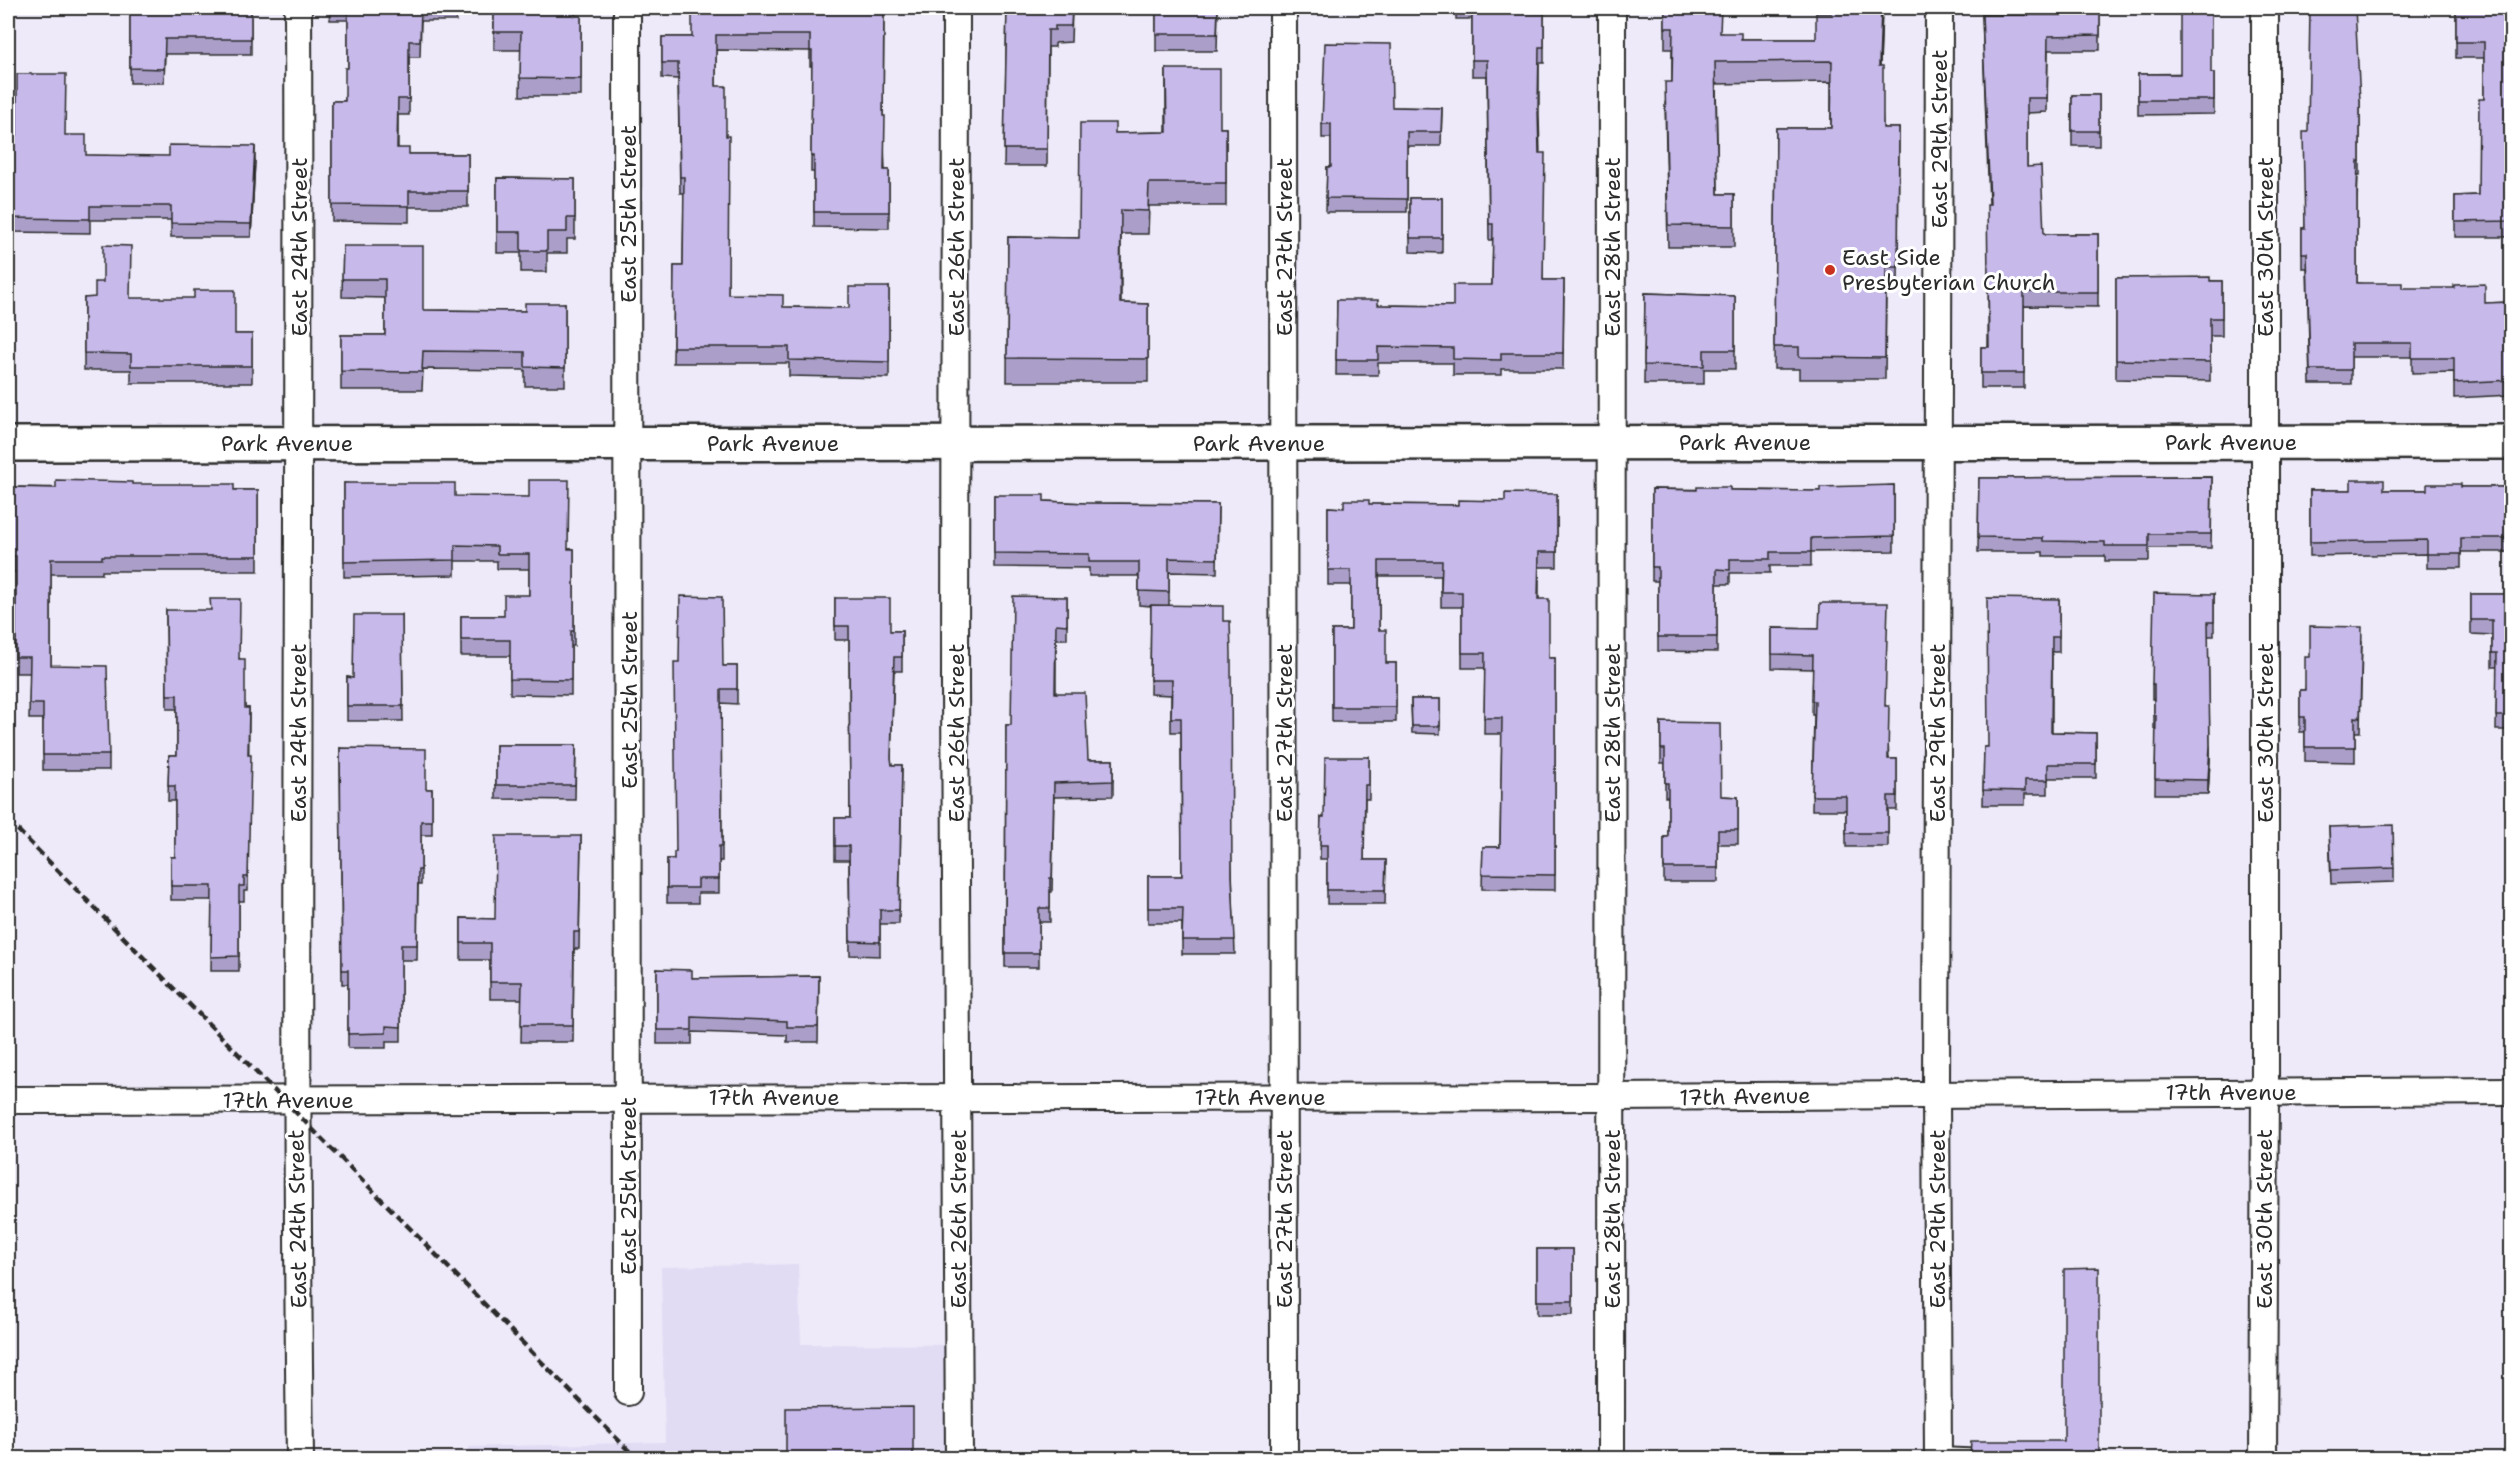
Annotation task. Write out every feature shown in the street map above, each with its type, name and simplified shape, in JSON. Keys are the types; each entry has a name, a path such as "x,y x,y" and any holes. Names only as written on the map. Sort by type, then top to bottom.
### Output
{"street":[{"name":"East 24th Street","path":"298,8 300,443 296,1100 300,1458"},
{"name":"East 25th Street","path":"627,8 628,1392"},
{"name":"East 26th Street","path":"957,8 959,1458"},
{"name":"East 27th Street","path":"1284,8 1284,1458"},
{"name":"East 28th Street","path":"1611,1458 1612,8"},
{"name":"East 29th Street","path":"1938,1457 1936,1094 1939,8"},
{"name":"East 30th Street","path":"2263,1458 2265,8"},
{"name":"Park Avenue","path":"8,444 2511,442"},
{"name":"17th Avenue","path":"8,1100 629,1097 1612,1097 2511,1091"}],"lane":[{"path":"1938,1457 1997,1457"}],"shaded area":[{"path":"798,1264 801,1344 959,1345 960,1458 469,1458 469,1447 665,1442 661,1267"}],"building":[{"path":"130,8 251,8 251,39 165,39 164,69 130,68"},
{"path":"348,8 421,8 420,41 409,41 409,99 398,99 397,148 409,148 409,154 468,154 468,191 409,191 409,206 332,205 332,101 345,101 345,68 348,68"},
{"path":"494,8 575,8 575,16 581,16 581,79 520,78 521,32 494,32"},
{"path":"692,8 884,8 884,170 889,170 889,212 814,212 810,35 716,35 716,86 726,86 726,136 729,136 728,294 783,295 783,307 849,308 849,287 889,287 889,362 789,360 789,347 673,347 674,266 683,266 684,177 680,177 678,63 662,63 662,37 692,37"},
{"path":"1007,8 1072,8 1071,26 1055,26 1055,30 1048,30 1047,149 1004,149"},
{"path":"1156,8 1218,8 1217,34 1156,34"},
{"path":"1472,8 1533,8 1533,13 1544,13 1544,47 1539,47 1538,109 1539,153 1545,153 1543,280 1564,280 1563,353 1501,353 1501,360 1453,359 1453,348 1378,347 1378,360 1336,360 1337,300 1378,300 1378,305 1453,306 1453,285 1492,285 1493,224 1489,224 1487,60 1472,60"},
{"path":"1665,8 1721,8 1720,33 1741,33 1741,39 1816,39 1816,13 1831,13 1831,8 1881,8 1879,66 1883,66 1883,128 1899,128 1898,267 1886,267 1885,358 1799,357 1799,347 1774,347 1776,128 1831,128 1832,61 1715,62 1718,194 1734,194 1734,226 1668,225 1665,82 1672,82 1673,28 1665,28"},
{"path":"2069,8 2100,8 2100,35 2048,36 2047,98 2027,98 2027,167 2041,166 2044,234 2098,234 2098,292 2024,292 2024,373 1981,373 1981,347 1989,347 1987,204 1990,204 1982,15 2069,15"},
{"path":"2310,8 2355,8 2360,101 2357,283 2402,283 2402,288 2454,288 2454,285 2485,284 2485,303 2511,302 2511,380 2454,383 2454,358 2412,358 2412,343 2351,343 2351,370 2310,370 2307,253 2302,253 2302,228 2305,228 2303,132 2308,132"},
{"path":"2456,8 2511,8 2511,221 2455,222 2455,196 2478,195 2479,99 2484,99 2484,42 2456,42"},
{"path":"2180,12 2211,12 2211,73 2214,73 2214,100 2138,100 2138,74 2180,74"},
{"path":"1325,43 1391,44 1392,107 1442,108 1441,132 1407,132 1407,199 1326,198 1327,167 1331,167 1331,124 1322,124"},
{"path":"1166,69 1220,69 1220,128 1226,128 1226,183 1149,183 1148,211 1121,210 1120,303 1148,304 1148,359 1007,358 1008,237 1079,238 1080,123 1115,123 1115,133 1167,132"},
{"path":"17,74 66,74 65,135 86,135 86,155 169,156 169,145 255,146 251,224 171,223 171,206 90,206 90,219 8,218 8,135 17,135"},
{"path":"2072,95 2099,95 2099,131 2072,131"},
{"path":"497,178 575,179 575,218 567,218 567,232 547,232 547,251 521,251 521,232 497,232"},
{"path":"1410,198 1442,198 1442,238 1410,238"},
{"path":"103,245 131,246 130,298 194,298 194,290 235,290 235,334 252,334 252,366 131,366 131,354 84,353 84,298 95,297 95,282 103,282"},
{"path":"343,246 423,246 423,310 525,311 525,303 565,303 565,368 525,367 525,352 423,351 422,372 341,371 341,335 385,335 385,279 342,279"},
{"path":"2210,277 2210,281 2222,281 2222,318 2210,318 2210,362 2116,360 2116,278"},
{"path":"1645,293 1735,296 1735,350 1704,350 1704,366 1644,365"},
{"path":"2212,477 2211,534 2149,534 2149,546 2105,546 2105,542 2043,541 2043,538 1978,537 1979,478"},
{"path":"56,480 132,482 132,484 234,484 234,490 258,490 258,556 102,556 102,559 51,559 51,665 107,666 109,755 43,755 43,704 29,704 30,657 16,657 16,556 8,556 8,487 56,488"},
{"path":"529,480 569,480 568,549 574,549 574,631 571,631 571,680 510,679 510,640 461,640 461,616 504,616 504,595 529,595 529,554 497,554 497,546 455,545 455,560 344,562 344,483 455,483 455,496 529,497"},
{"path":"2351,480 2384,480 2384,490 2427,490 2427,484 2511,487 2511,538 2461,538 2461,554 2427,554 2427,540 2310,542 2310,490 2351,490"},
{"path":"1894,485 1894,536 1811,538 1811,552 1770,552 1770,559 1730,559 1730,570 1717,569 1717,637 1658,637 1658,567 1652,567 1652,489 1697,490 1697,487 1730,487 1730,490 1820,491 1820,487"},
{"path":"1505,493 1557,494 1557,552 1539,552 1538,599 1549,599 1549,658 1555,658 1555,875 1482,874 1483,847 1500,847 1502,718 1484,718 1485,653 1462,653 1462,592 1441,592 1442,561 1379,561 1379,630 1386,630 1386,663 1396,663 1396,707 1332,707 1332,630 1351,630 1351,570 1328,570 1328,507 1344,508 1344,500 1369,500 1369,504 1458,505 1458,500 1505,501"},
{"path":"994,495 1044,495 1044,501 1085,503 1218,504 1217,559 1169,558 1169,592 1139,591 1139,562 1089,562 1089,554 994,553"},
{"path":"2154,593 2214,594 2214,622 2208,622 2210,746 2208,780 2155,779 2156,715 2154,715 2154,684 2152,684"},
{"path":"2471,594 2511,594 2511,716 2496,716 2497,653 2492,653 2492,620 2471,620"},
{"path":"680,596 722,597 723,666 737,666 737,689 721,689 722,846 719,846 719,879 698,879 698,888 667,888 667,859 674,859 674,852 676,852 674,662 679,662"},
{"path":"1013,596 1067,597 1067,625 1056,624 1055,693 1085,693 1088,760 1113,760 1113,781 1054,783 1050,908 1039,908 1039,953 1005,953 1006,725 1011,725"},
{"path":"835,598 890,598 890,631 902,631 902,657 894,657 891,758 892,765 902,765 899,910 880,910 880,942 850,941 849,846 835,846 835,818 850,818 849,626 835,626"},
{"path":"1987,598 2059,599 2059,637 2052,637 2051,732 2096,733 2096,764 2048,764 2048,780 2025,780 2025,791 1983,790 1984,747 1988,747"},
{"path":"210,599 240,599 239,659 245,659 245,708 249,708 248,755 251,755 248,877 244,877 244,886 239,886 239,956 211,957 212,886 171,886 171,857 175,857 175,786 168,786 169,755 177,755 177,695 167,695 166,610 211,610"},
{"path":"1820,603 1888,603 1885,706 1889,706 1888,759 1897,759 1897,796 1888,796 1888,833 1846,833 1846,796 1812,796 1815,701 1812,701 1813,655 1772,654 1772,628 1819,629"},
{"path":"1151,605 1223,606 1223,621 1230,621 1232,876 1235,940 1182,940 1183,908 1148,908 1148,876 1182,876 1181,718 1171,718 1172,680 1150,680"},
{"path":"354,615 402,615 403,706 347,706 347,677 353,678"},
{"path":"2310,626 2362,627 2360,718 2355,717 2355,747 2305,747 2305,717 2300,717 2300,690 2305,690 2305,657 2310,657"},
{"path":"1411,699 1440,699 1440,726 1412,726"},
{"path":"1661,722 1720,723 1721,796 1738,797 1738,830 1718,830 1718,868 1664,868 1664,837 1668,837 1668,783 1665,783 1665,749 1661,749"},
{"path":"496,745 576,745 575,785 496,785"},
{"path":"340,748 426,749 426,789 432,789 432,821 421,821 417,945 401,945 401,1027 386,1026 386,1033 348,1034 348,970 342,970"},
{"path":"1325,757 1369,757 1369,785 1365,785 1364,860 1386,860 1385,890 1327,890 1327,845 1320,845 1321,817 1324,817"},
{"path":"2393,825 2394,868 2331,870 2329,827"},
{"path":"496,836 581,836 579,932 574,932 573,1025 521,1025 522,982 490,982 490,943 461,943 461,918 495,919"},
{"path":"657,969 692,970 692,978 819,976 818,1027 787,1027 787,1021 692,1017 692,1030 657,1030"},
{"path":"1537,1249 1573,1249 1573,1301 1537,1301"},
{"path":"2099,1268 2099,1458 1970,1458 1971,1441 2064,1441 2064,1269"},
{"path":"913,1407 913,1458 786,1458 786,1408"}],"railway":[{"path":"8,820 636,1458"}],"place":[{"name":"East Side Presbyterian Church","path":"1830,270"}]}
